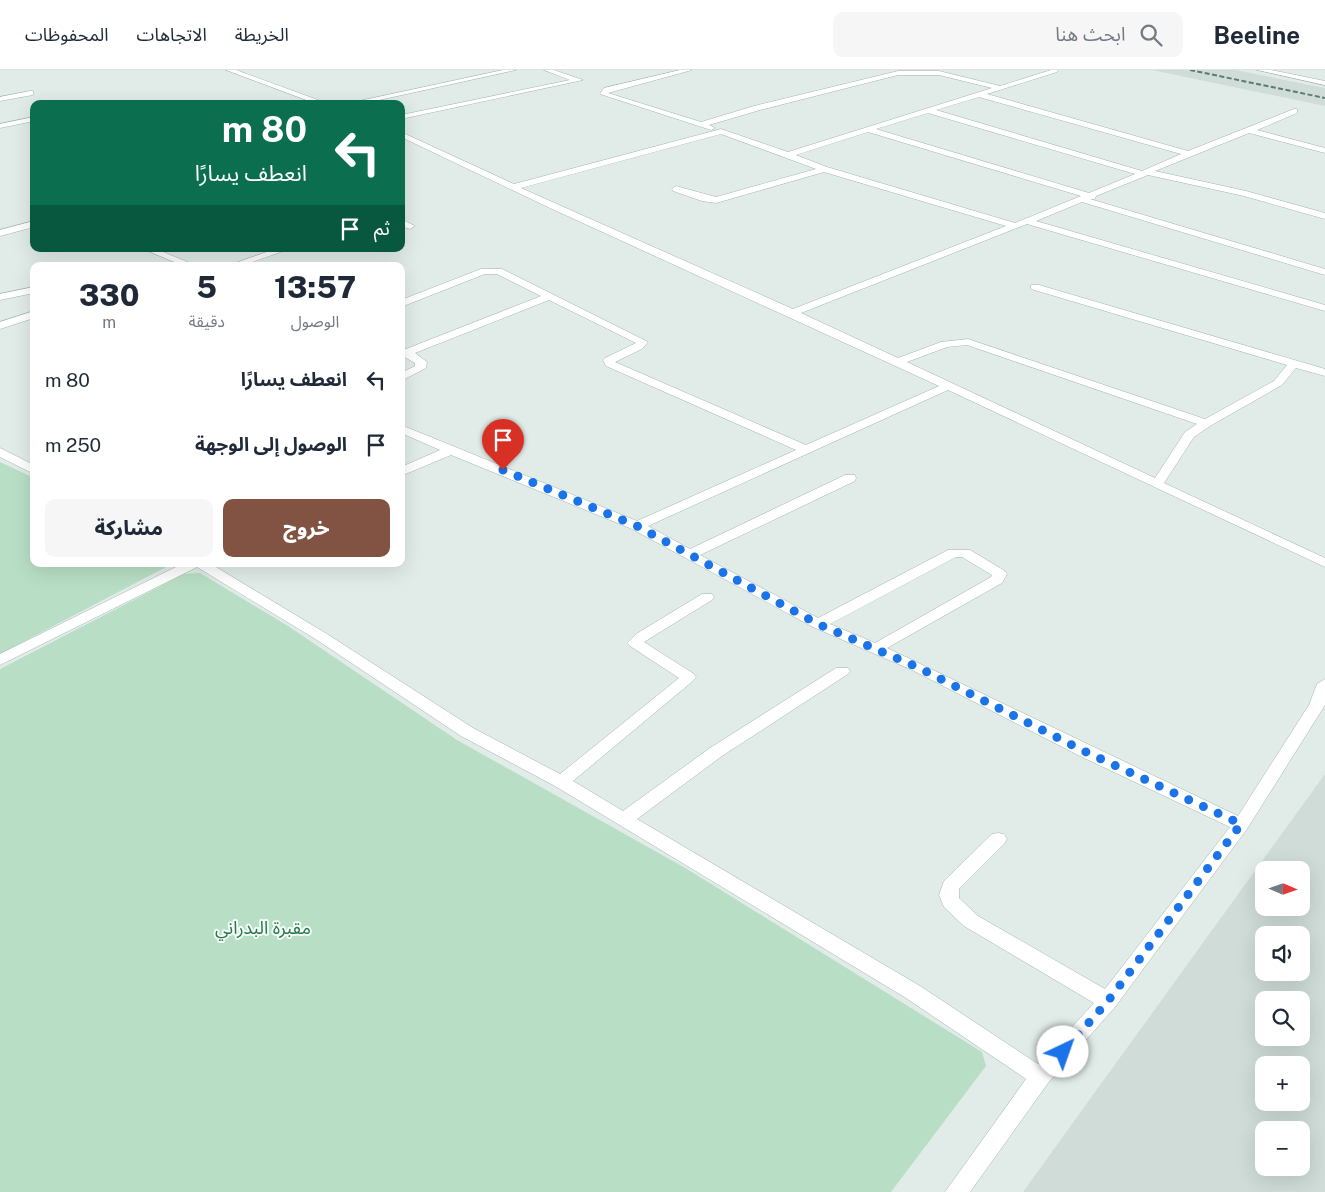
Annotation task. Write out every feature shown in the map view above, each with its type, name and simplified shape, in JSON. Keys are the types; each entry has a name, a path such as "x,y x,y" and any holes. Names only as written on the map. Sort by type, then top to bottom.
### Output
{"street":[{"path":"229,70 314,100"},
{"path":"368,100 513,70"},
{"path":"547,70 589,83"},
{"path":"598,86 607,90 689,70"},
{"path":"1260,70 1325,83"},
{"path":"788,155 1055,71"},
{"path":"701,125 898,73 939,73 1001,88"},
{"path":"405,116 579,80"},
{"path":"607,90 604,94 610,98 721,131 824,169 1014,225"},
{"path":"0,99 30,93"},
{"path":"982,95 1188,154"},
{"path":"930,111 1146,173 1246,194 1325,216"},
{"path":"793,313 1014,225 1088,198 1188,154 1294,111"},
{"path":"0,126 30,120"},
{"path":"868,129 1325,272"},
{"path":"1249,130 1325,151"},
{"path":"514,186 721,131"},
{"path":"405,136 793,313 1325,563"},
{"path":"676,189 705,199 716,200 824,169"},
{"path":"1027,221 1325,308"},
{"path":"0,233 30,225"},
{"path":"154,252 176,262"},
{"path":"244,262 275,252"},
{"path":"405,302 489,270 499,271 641,339 643,342 641,345 612,358 609,362 610,364 805,449"},
{"path":"1035,287 1325,373"},
{"path":"0,297 30,291"},
{"path":"405,351 549,296"},
{"path":"0,326 30,315"},
{"path":"898,362 945,344 968,342 1206,423"},
{"path":"405,353 416,357 421,362 420,368 405,376"},
{"path":"1157,484 1189,434 1278,383 1294,364"},
{"path":"637,526 948,386"},
{"path":"405,432 637,526 818,624 876,649 1086,752 1241,824"},
{"path":"405,470 451,450"},
{"path":"0,452 30,468"},
{"path":"690,554 850,478"},
{"path":"818,624 953,553 965,553 1000,574 997,580 876,649"},
{"path":"0,660 110,603 186,567"},
{"path":"208,567 322,637 467,732 560,782 914,992 1040,1077"},
{"path":"560,782 682,685 688,677 635,643 641,637 707,597"},
{"path":"623,820 716,752 842,672"},
{"path":"957,1192 1040,1077 1108,1001 1241,824 1317,705 1325,684"},
{"path":"998,839 950,886 948,895 951,902 971,921 1108,1001"}],"shaded area":[{"path":"1152,70 1236,70 1325,88 1325,106"},
{"path":"1325,774 1325,1192 1023,1192 1255,871 1255,916 1310,916 1310,861 1262,861"}],"green space":[{"path":"0,462 30,476 30,567 166,567 0,654"},
{"name":"مقبرة البدراني","path":"200,573 288,626 457,740 687,869 982,1052 986,1066 891,1192 0,1192 0,669 184,574"}],"railway":[{"path":"1190,70 1325,98"}],"route":[{"path":"503,470 637,526 818,624 917,667 1086,752 1241,824 1108,1001 1063,1052"}]}
